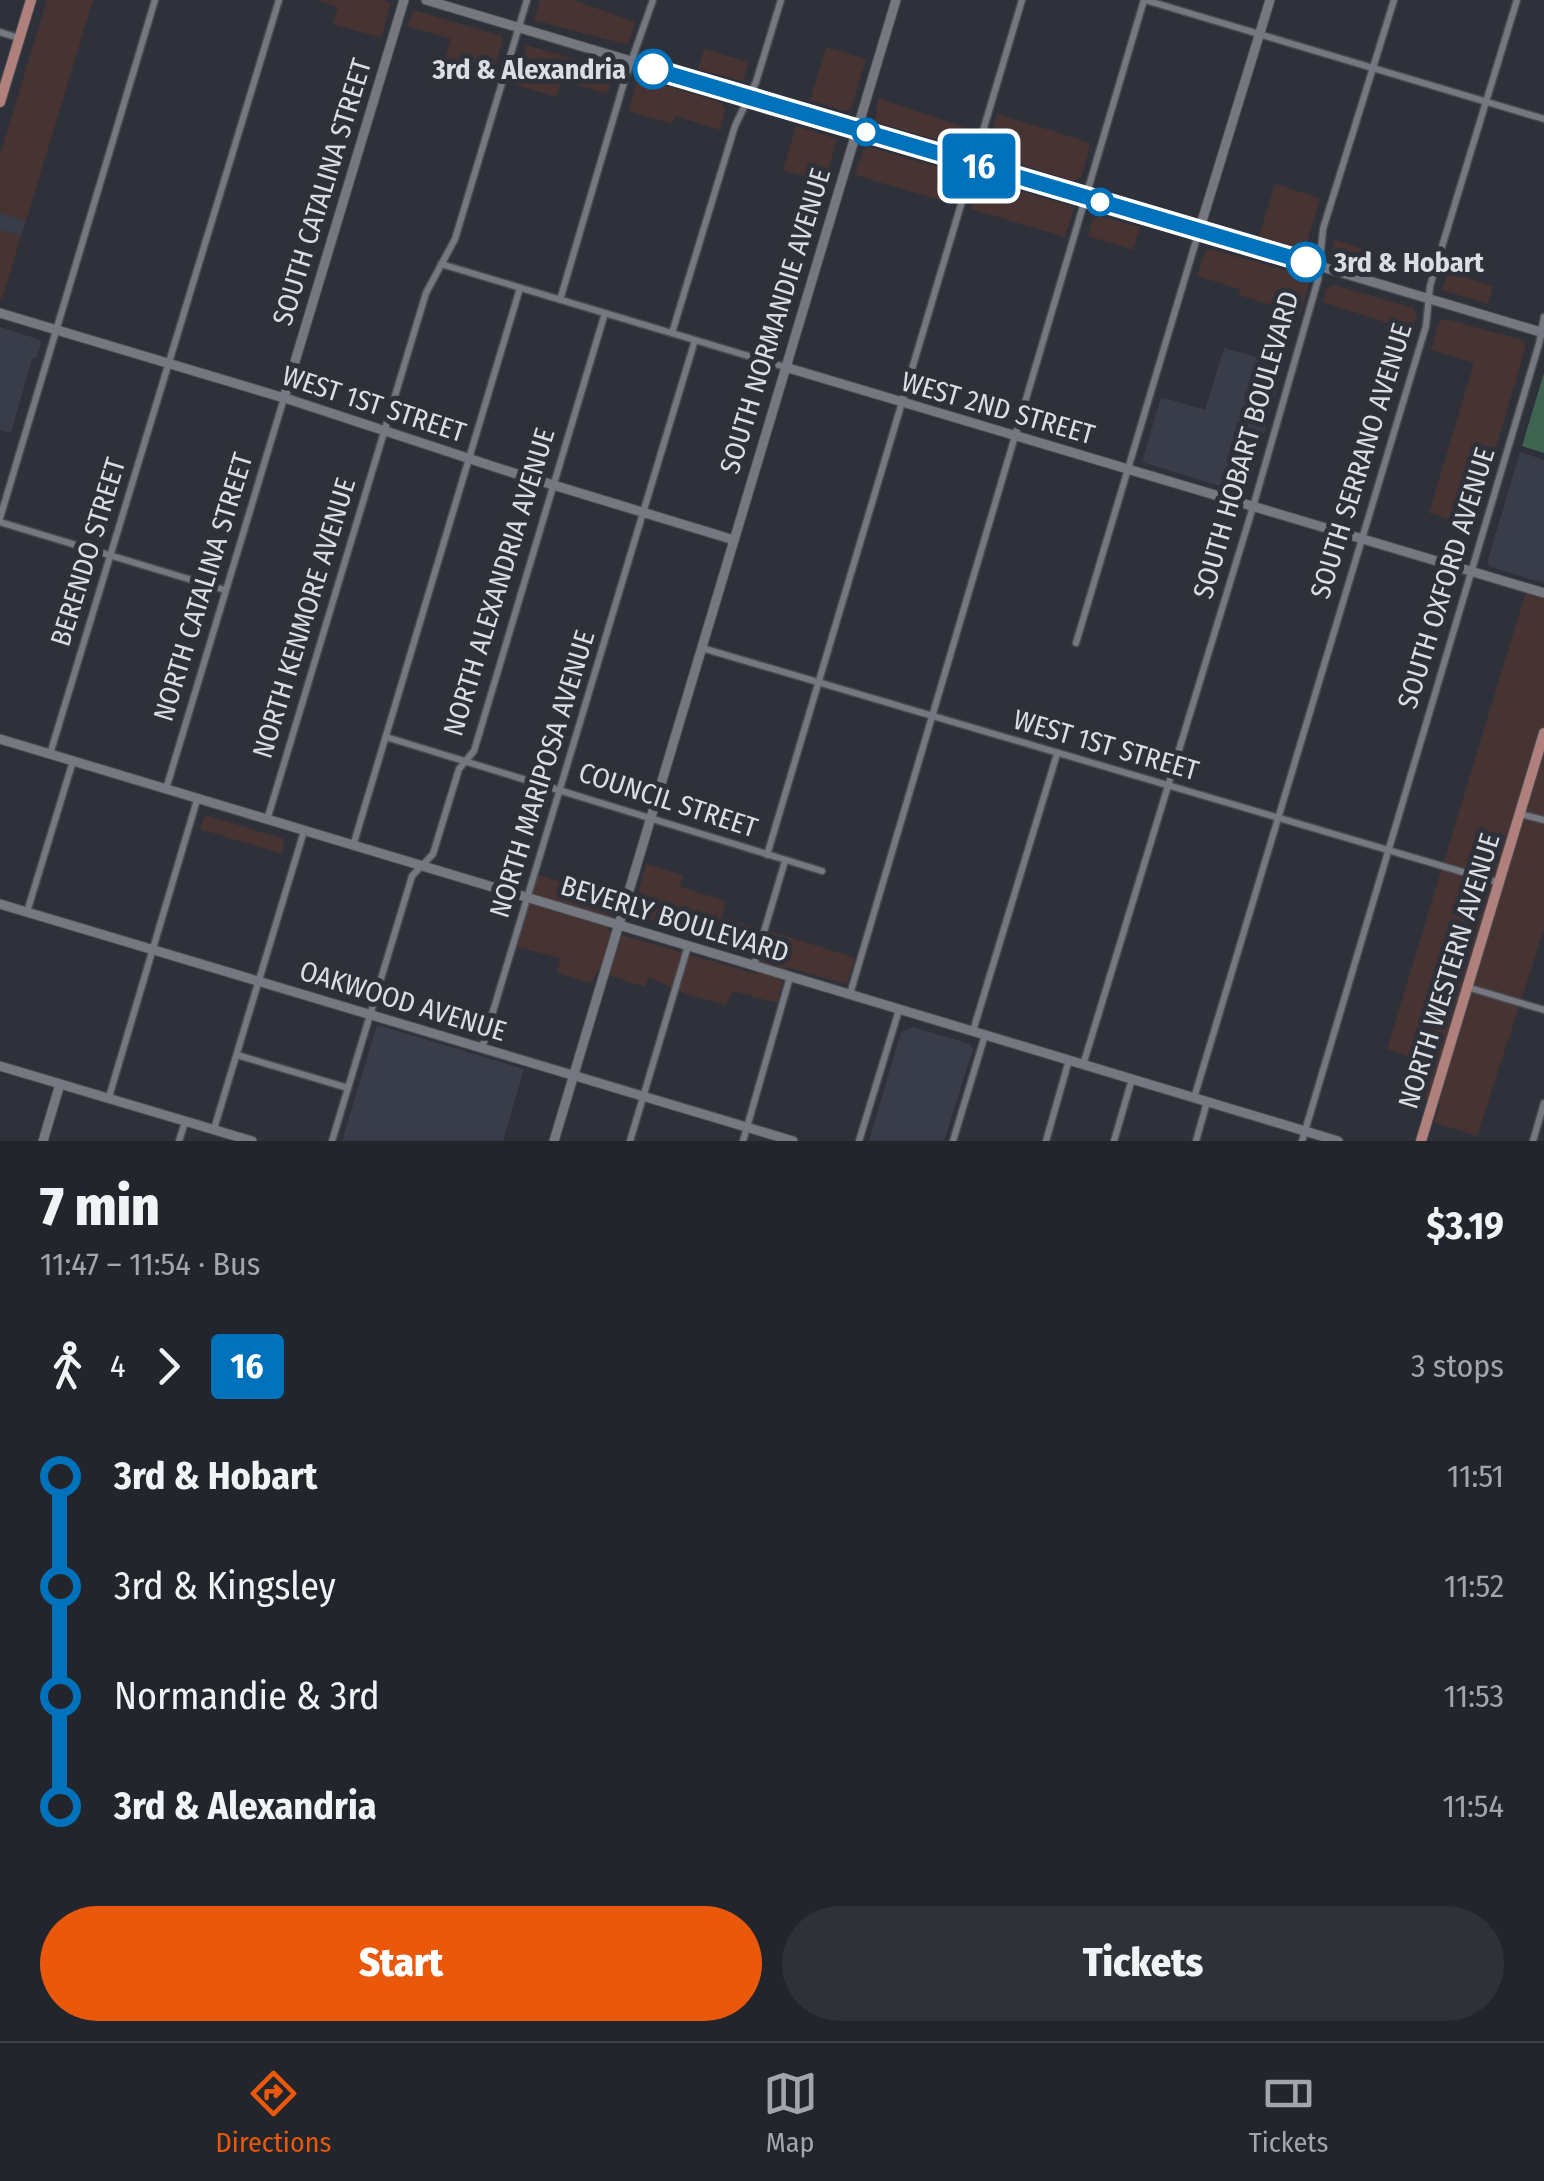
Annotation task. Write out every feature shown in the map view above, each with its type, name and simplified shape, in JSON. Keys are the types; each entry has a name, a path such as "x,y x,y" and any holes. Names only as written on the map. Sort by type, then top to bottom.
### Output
{"main road":[{"path":"0,102 30,0"},
{"name":"SOUTH CATALINA STREET","path":"284,398 404,0"},
{"path":"426,0 1542,333"},
{"name":"SOUTH NORMANDIE AVENUE","path":"554,1141 896,0"},
{"path":"1199,231 1270,0"},
{"name":"WEST 1ST STREET","path":"0,313 734,540"},
{"name":"WEST 2ND STREET","path":"785,367 1544,593"},
{"name":"NORTH WESTERN AVENUE","path":"1421,1141 1544,733"},
{"name":"BEVERLY BOULEVARD","path":"0,739 1084,1064 1303,1136 1338,1141"},
{"name":"OAKWOOD AVENUE","path":"0,904 793,1141"},
{"path":"0,1066 252,1141"},
{"path":"43,1141 60,1084"}],"street":[{"path":"156,0 0,520 225,590"},
{"name":"BERENDO STREET","path":"50,754 278,0"},
{"name":"NORTH KENMORE AVENUE","path":"267,820 426,293 455,238 527,0"},
{"path":"560,300 653,0"},
{"path":"672,334 735,126 756,82 781,0"},
{"path":"767,856 1022,0"},
{"path":"850,994 1144,0 1544,118"},
{"name":"SOUTH HOBART BOULEVARD","path":"1084,1064 1253,506 1318,279 1324,229 1394,0"},
{"name":"SOUTH SERRANO AVENUE","path":"1194,1098 1426,326 1430,286 1517,0"},
{"path":"0,32 20,38"},
{"path":"1076,644 1199,231"},
{"name":"WEST 2ND STREET","path":"440,264 785,367"},
{"path":"354,846 520,288"},
{"name":"NORTH ALEXANDRIA AVENUE","path":"332,1141 412,876 433,854 459,769 474,751 604,313"},
{"name":"SOUTH OXFORD AVENUE","path":"1303,1136 1544,317"},
{"name":"NORTH MARIPOSA AVENUE","path":"482,1048 695,340"},
{"name":"NORTH CATALINA STREET","path":"166,790 284,398"},
{"name":"WEST 1ST STREET","path":"702,648 1500,883"},
{"name":"COUNCIL STREET","path":"386,737 822,871"},
{"path":"973,1031 1058,754"},
{"path":"26,912 72,761"},
{"path":"109,1098 198,800"},
{"path":"1520,814 1544,820"},
{"path":"214,1130 304,831"},
{"path":"754,966 785,861"},
{"path":"630,1141 688,946"},
{"path":"743,1141 790,977"},
{"path":"1468,987 1544,1010"},
{"path":"859,1141 899,1010"},
{"path":"953,1141 985,1035"},
{"path":"237,1055 348,1088"},
{"path":"1046,1141 1069,1060"},
{"path":"1114,1141 1132,1079"},
{"path":"1196,1141 1207,1102"},
{"path":"1532,1141 1544,1103"},
{"path":"180,1141 186,1120"}],"shaded area":[{"path":"47,0 93,0 26,221 0,213 0,155"},
{"path":"317,0 391,3 381,38 333,24 338,7"},
{"path":"540,0 573,0 635,22 628,45 534,20"},
{"path":"414,10 501,36 492,77 444,63 451,39 407,26"},
{"path":"526,45 615,70 607,94 562,80 556,97 513,84"},
{"path":"826,47 866,59 851,109 845,111 810,100"},
{"path":"704,49 749,62 743,81 698,69"},
{"path":"642,78 722,103 725,110 720,130 675,116 672,124 628,111 637,81"},
{"path":"878,98 966,128 961,143 956,145 875,122"},
{"path":"997,114 1091,143 1081,177 1073,181 988,154"},
{"path":"796,126 837,139 825,182 783,170"},
{"path":"868,147 959,173 950,203 855,175 863,150"},
{"path":"983,180 1074,207 1065,237 971,209"},
{"path":"1275,184 1320,198 1305,250 1259,236"},
{"path":"0,213 26,221 21,236 0,230"},
{"path":"1098,216 1140,227 1133,250 1088,236 1092,220"},
{"path":"0,230 21,236 2,299 0,298"},
{"path":"1334,240 1379,254 1374,269 1332,256"},
{"path":"1210,249 1306,276 1309,285 1300,314 1239,295 1240,289 1197,276 1205,252"},
{"path":"1448,272 1493,286 1488,304 1442,290"},
{"path":"1335,285 1413,308 1417,314 1412,331 1323,302 1327,288"},
{"path":"1446,319 1522,340 1526,345 1473,526 1429,513 1474,363 1431,350 1439,322"},
{"path":"0,327 41,343 37,357 32,359 11,433 0,430"},
{"path":"1224,348 1284,365 1246,494 1142,462 1161,397 1205,410"},
{"path":"1520,452 1544,460 1544,583 1487,563"},
{"path":"1526,591 1544,597 1544,929 1477,1136 1434,1122 1440,1104 1399,1092 1410,1057 1387,1049"},
{"path":"205,815 284,839 282,854 200,829"},
{"path":"646,864 683,875 680,887 726,901 722,917 755,927 747,952 676,932 633,913"},
{"path":"538,875 619,901 607,931 757,974 770,931 855,958 847,984 786,967 777,1003 733,991 726,1005 683,993 649,977 645,987 597,971 591,983 557,973 560,958 517,947"},
{"path":"377,1025 524,1069 503,1141 342,1141"},
{"path":"912,1027 970,1044 973,1049 944,1141 869,1141 901,1032"}],"green space":[{"path":"1544,373 1544,453 1522,446"}],"bus line":[{"name":"16","path":"653,69 1306,262"}],"place":[{"name":"3rd & Alexandria","path":"653,69"},
{"name":"3rd & Hobart","path":"1306,262"}]}
